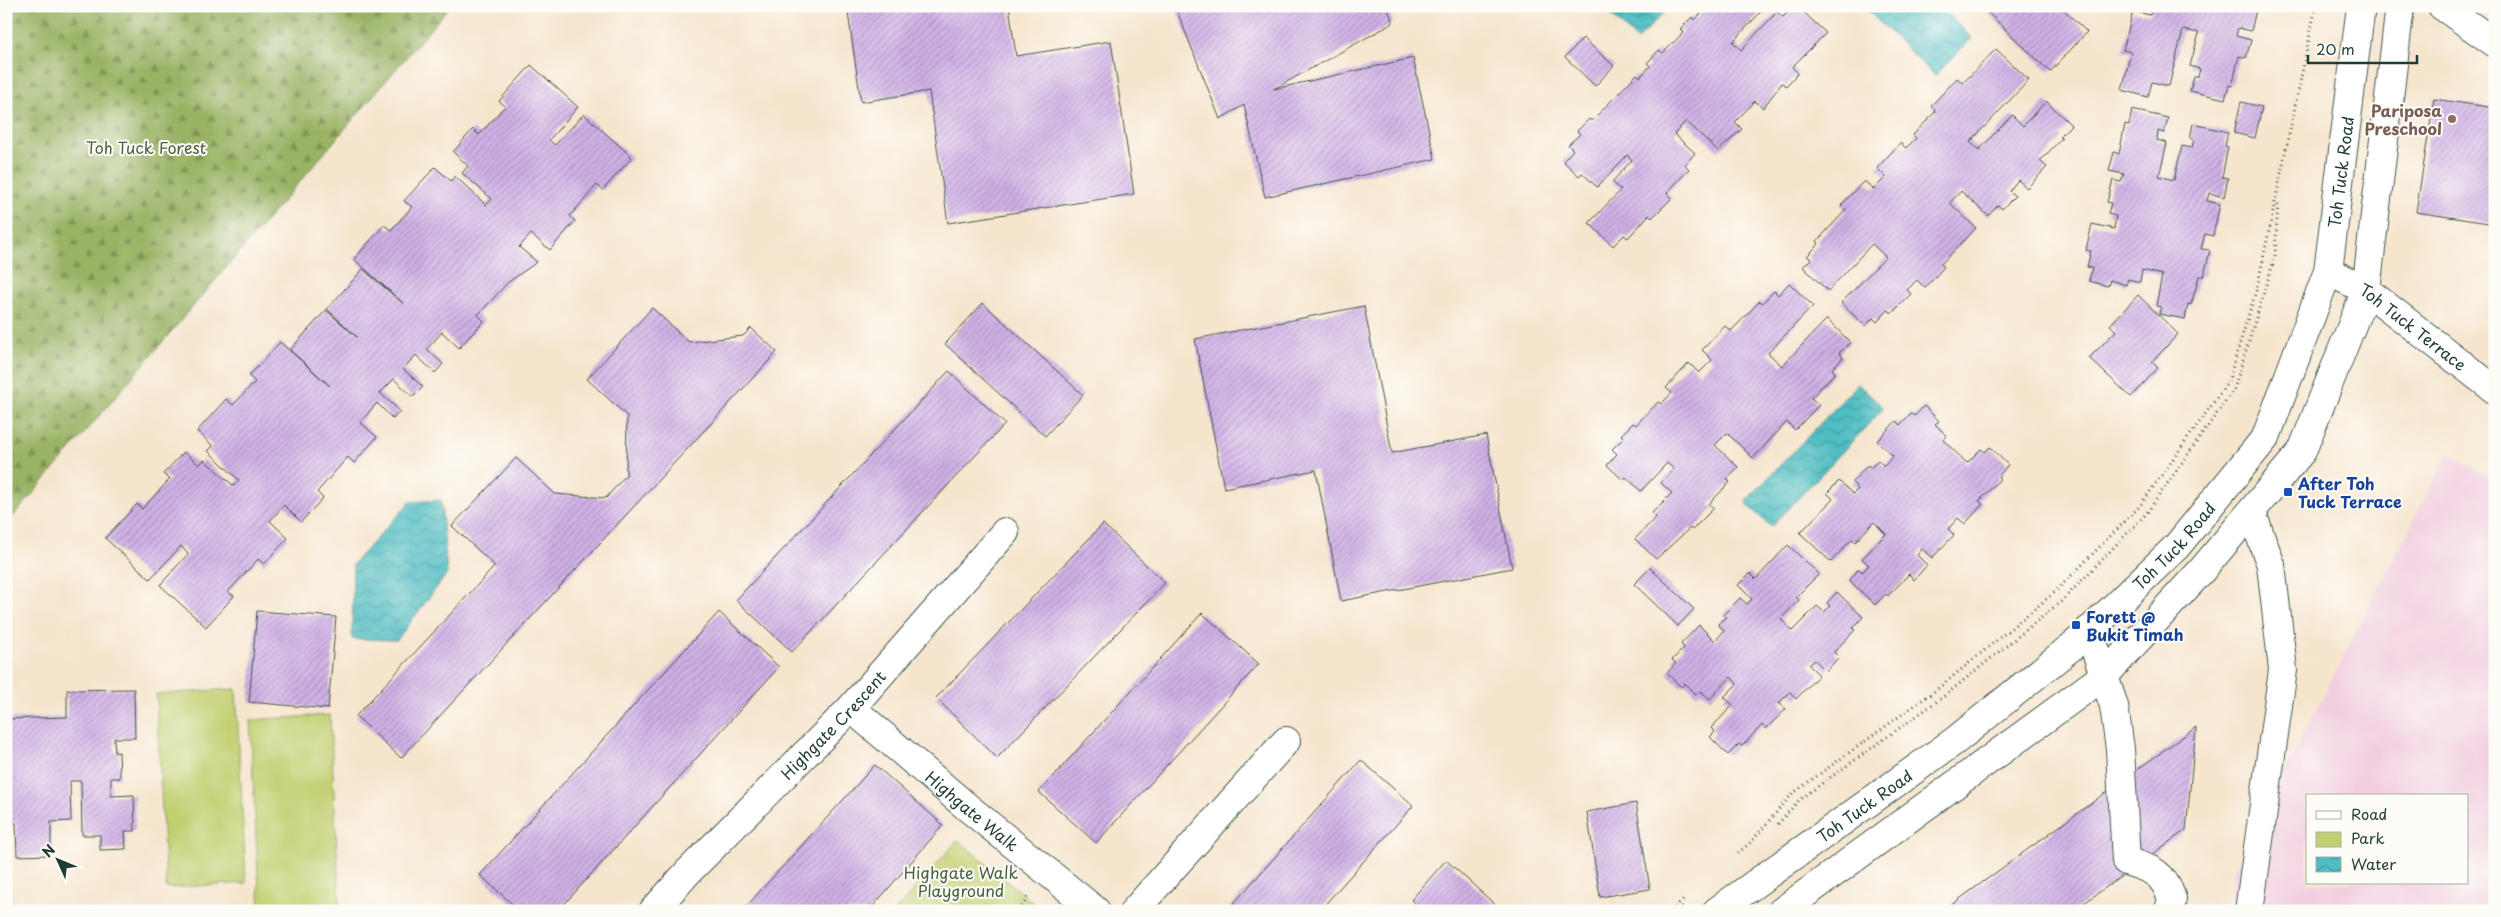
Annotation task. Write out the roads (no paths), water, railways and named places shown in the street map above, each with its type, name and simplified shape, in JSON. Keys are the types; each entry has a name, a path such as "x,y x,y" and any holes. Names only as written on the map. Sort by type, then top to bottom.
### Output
{"street":[{"name":"Toh Tuck Road","path":"1717,911 1956,740 2089,630 2177,546 2266,437 2328,271 2362,6"},
{"path":"2442,6 2495,43"},
{"path":"1782,911 1886,837 2105,675 2252,512 2302,450 2366,290 2394,8"},
{"name":"Toh Tuck Terrace","path":"2328,271 2366,290 2495,390"},
{"path":"2250,910 2283,670 2271,565 2252,512"},
{"name":"Highgate Crescent","path":"653,911 688,872 851,708 1005,532"},
{"path":"2089,630 2114,706 2120,750 2126,861 2148,867 2161,876 2168,887 2172,899 2169,911"},
{"name":"Highgate Walk","path":"851,708 967,807 1096,911"},
{"path":"1134,911 1286,741"},
{"path":"1862,808 1886,837"}],"water":[{"path":"1617,6 1670,6 1637,40 1610,14"},
{"path":"1863,6 1939,6 1972,38 1935,76"},
{"path":"1858,384 1884,408 1771,527 1745,502"},
{"path":"441,500 447,574 397,640 352,639 353,564 410,502"}],"place":[{"name":"Pariposa Preschool","path":"2452,119"},
{"name":"After Toh Tuck Terrace","path":"2288,492"},
{"name":"Forett @ Bukit Timah","path":"2076,625"}],"park label":[{"name":"Toh Tuck Forest","path":"146,147"},
{"name":"Highgate Walk Playground","path":"961,881"}]}
